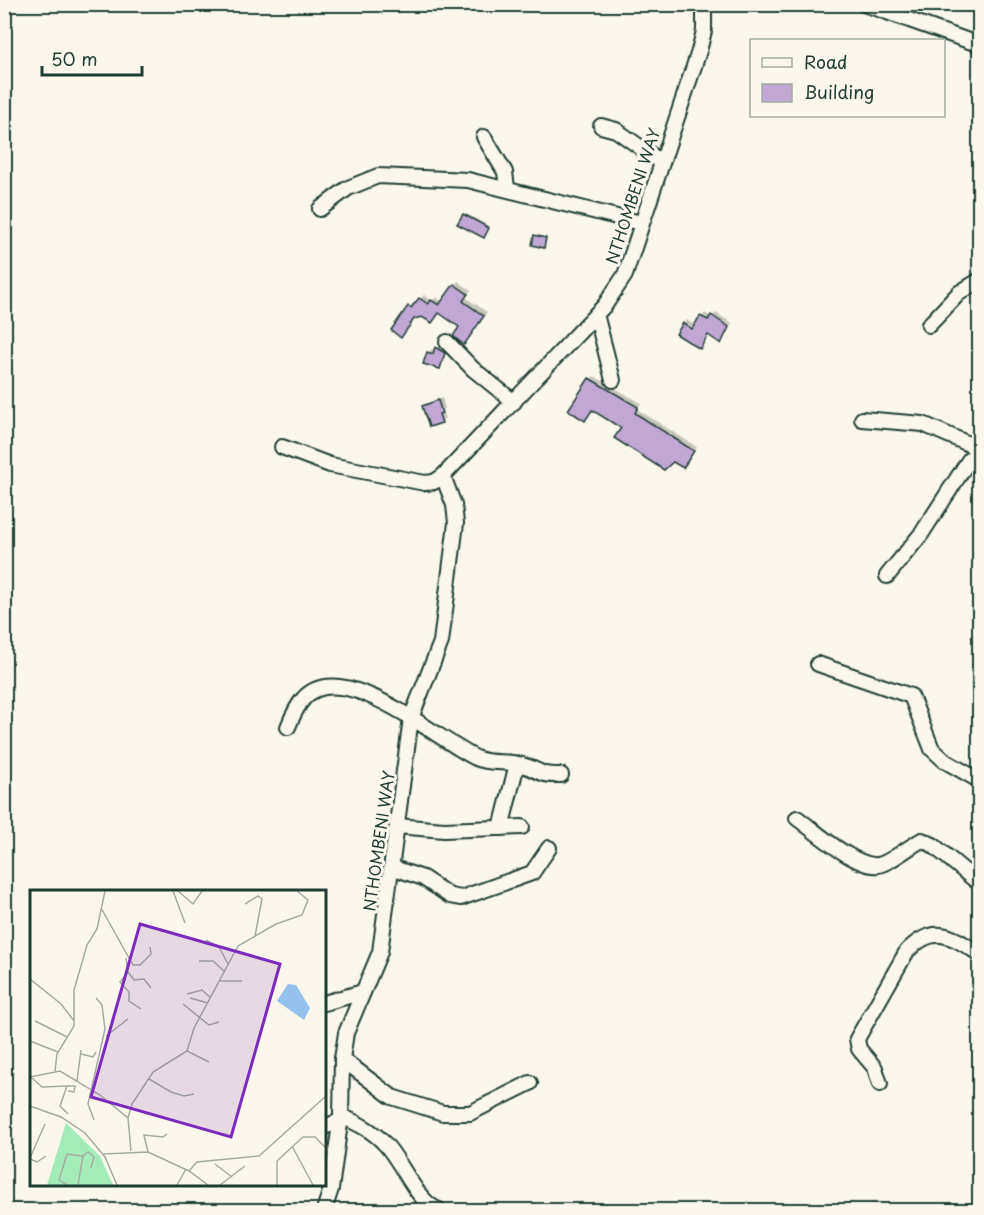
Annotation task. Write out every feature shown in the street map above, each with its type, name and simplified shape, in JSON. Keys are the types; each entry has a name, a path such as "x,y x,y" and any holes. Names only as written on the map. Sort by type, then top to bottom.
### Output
{"street":[{"name":"NTHOMBENI WAY","path":"324,1210 331,1189 341,1119 342,1059 346,1033 380,952 411,718 441,642 456,513 443,476 618,289 625,275 699,51 704,31 704,4"},
{"path":"864,4 980,45"},
{"path":"602,126 616,130 661,162"},
{"path":"484,137 505,172 507,188"},
{"path":"320,208 348,189 378,176 476,180 641,223"},
{"path":"929,325 954,297 980,280"},
{"path":"596,314 613,380"},
{"path":"447,342 473,369 514,402"},
{"path":"862,419 923,424 980,449 969,460 922,533 887,576"},
{"path":"282,447 330,465 425,483 434,482 443,476"},
{"path":"818,664 911,696 932,749 945,761 980,781"},
{"path":"288,727 304,698 318,690 338,687 374,698 477,758 517,764 544,776 561,775"},
{"path":"501,828 517,764"},
{"path":"797,818 858,861 877,866 891,860 904,849 922,840 933,845 978,882"},
{"path":"397,826 444,830 522,827"},
{"path":"391,867 423,878 450,896 461,898 532,873 549,848"},
{"path":"880,1084 875,1068 859,1048 857,1039 907,951 919,940 938,934 953,938 980,954"},
{"path":"326,1002 363,992"},
{"path":"342,1059 392,1097 443,1113 470,1113 530,1083"},
{"path":"326,1125 341,1119 378,1137 427,1204 439,1210"}],"building":[{"path":"463,214 489,228 484,238 457,224"},
{"path":"534,235 546,238 544,248 532,245"},
{"path":"454,284 468,294 463,301 484,316 464,345 453,336 459,327 439,313 432,323 422,317 414,319 401,338 391,330 408,306 411,308 419,298 428,304 431,300 439,305"},
{"path":"711,315 729,327 721,344 708,335 700,349 676,334 683,323 692,329 700,316 708,320"},
{"path":"435,347 445,353 440,369 423,364 427,352 433,354"},
{"path":"589,378 638,407 635,413 694,451 683,468 673,462 664,470 614,438 621,428 592,410 585,421 568,410"},
{"path":"438,400 442,423 429,427 422,406"}]}
